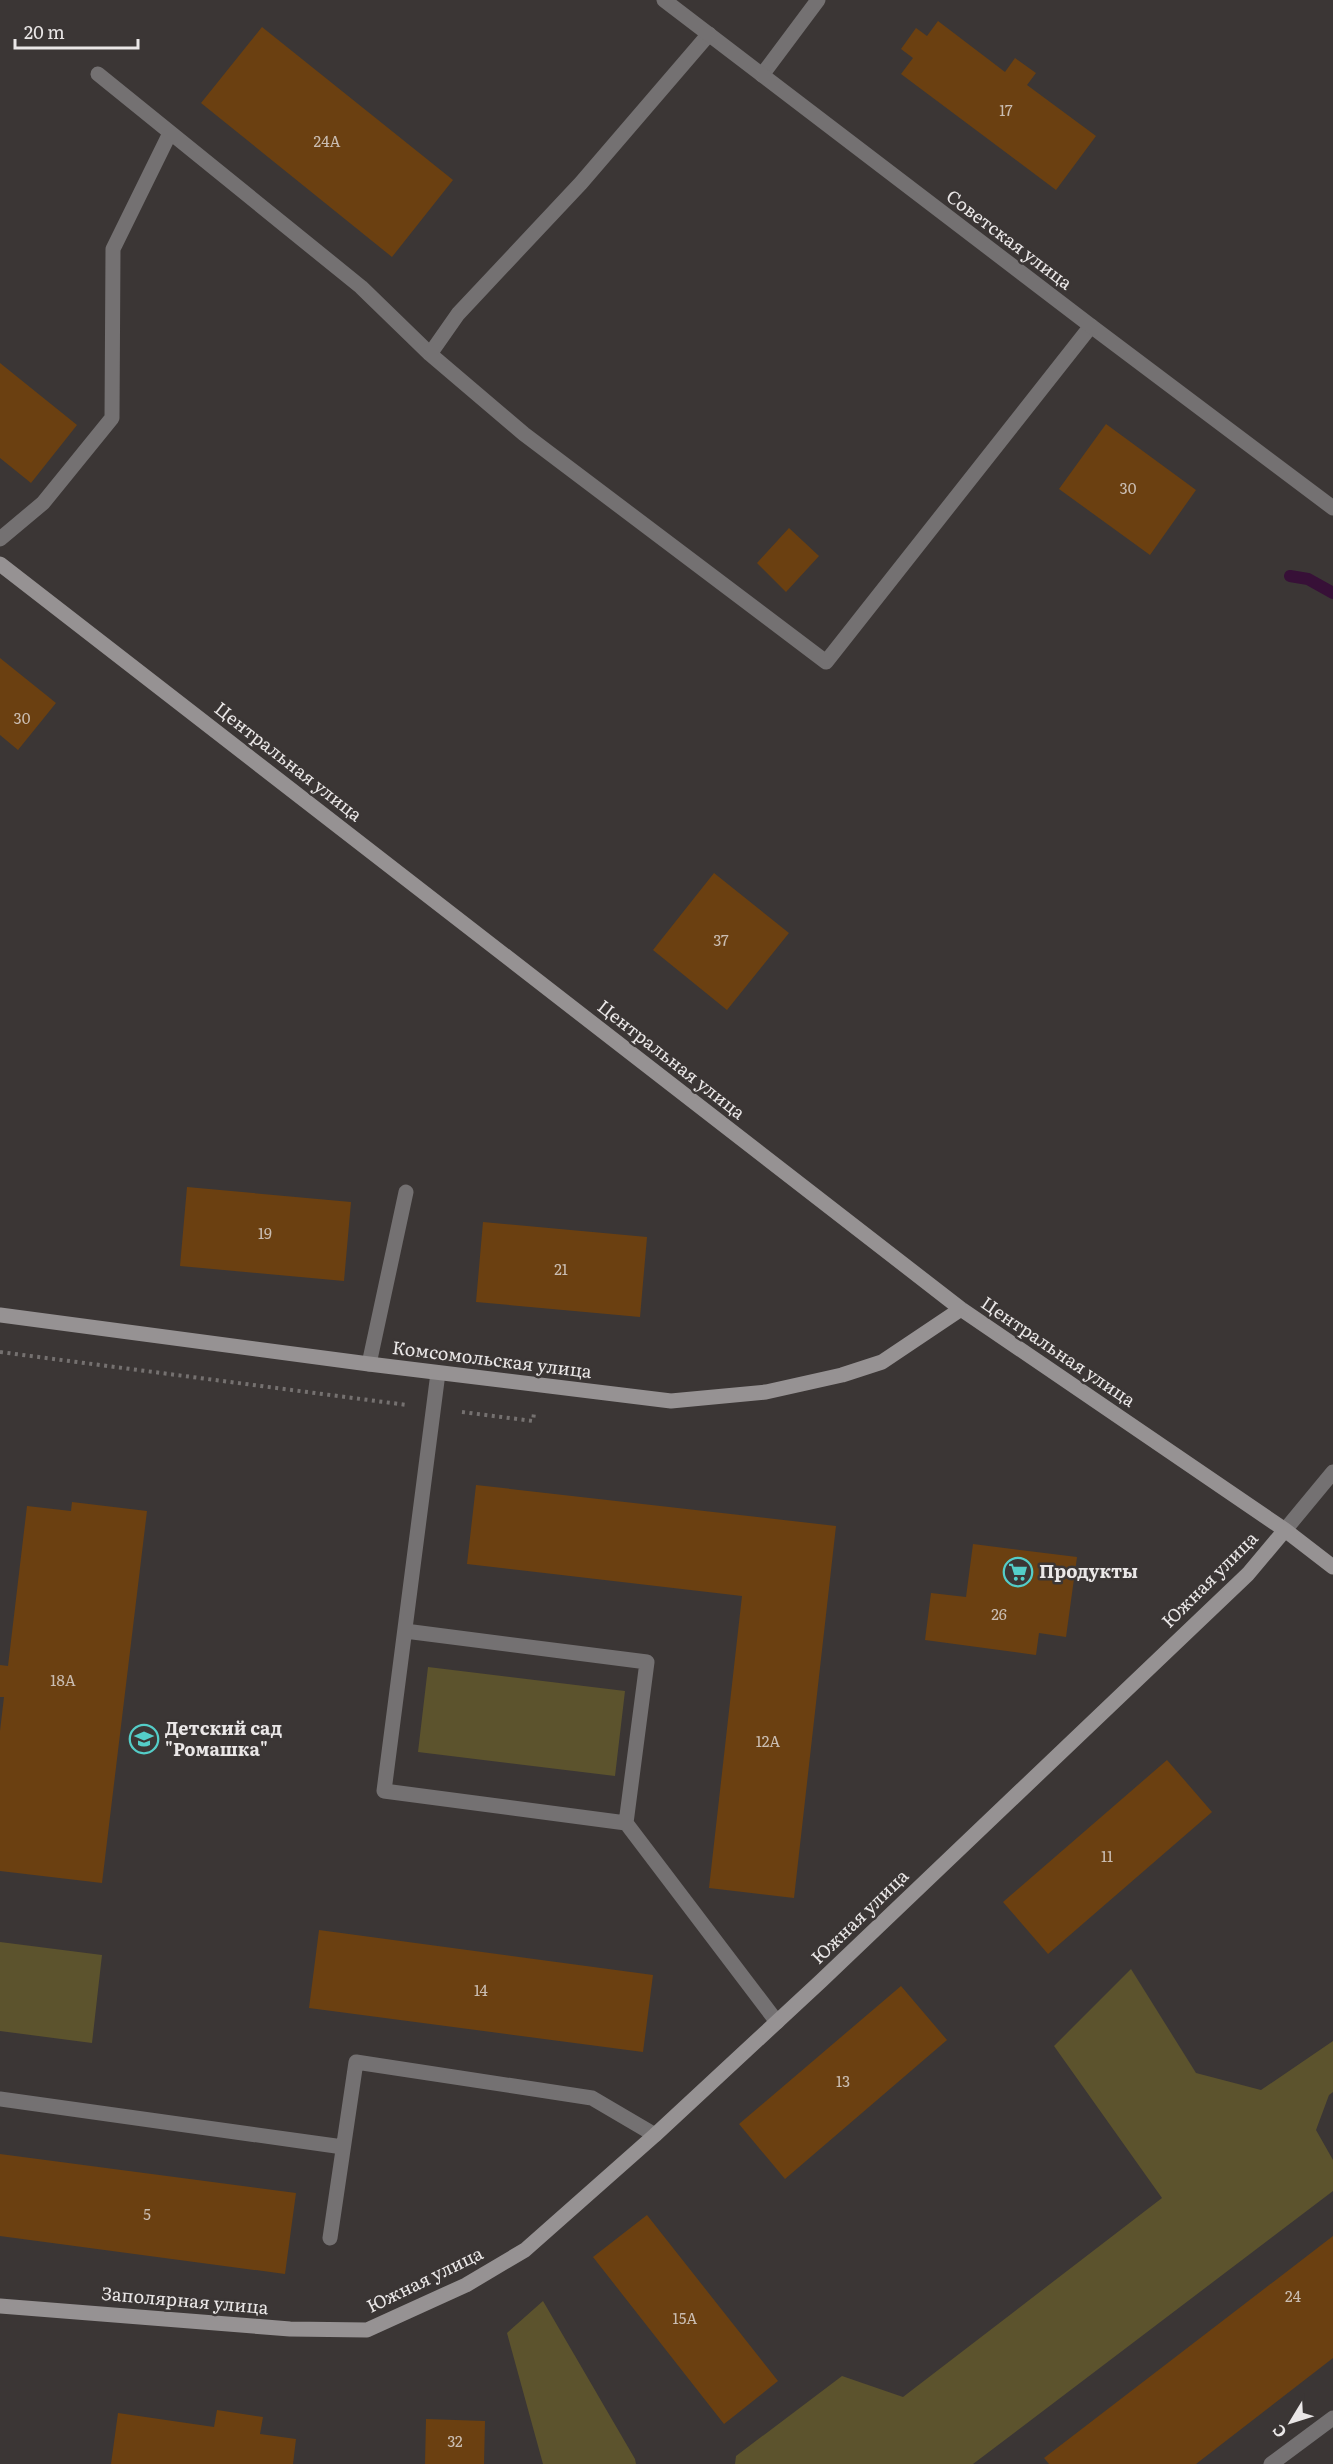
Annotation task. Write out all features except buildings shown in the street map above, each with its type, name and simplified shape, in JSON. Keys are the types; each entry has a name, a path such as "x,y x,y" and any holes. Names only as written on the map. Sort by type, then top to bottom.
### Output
{"street":[{"name":"Советская улица","path":"664,0 1333,508"},
{"path":"762,75 818,0"},
{"path":"430,354 458,314 581,183 709,34"},
{"path":"98,74 361,287 430,354 524,434 826,662 1091,326"},
{"path":"0,539 43,503 112,418 113,249 170,132"},
{"name":"Центральная улица","path":"0,564 961,1309 1285,1530 1333,1567"},
{"path":"369,1364 406,1192"},
{"name":"Комсомольская улица","path":"0,1315 438,1373 671,1401 766,1392 842,1376 882,1362 961,1309"},
{"path":"438,1373 384,1791 626,1823"},
{"name":"Южная улица","path":"367,2330 466,2285 525,2250 655,2135 1248,1574 1333,1472"},
{"path":"405,1630 647,1662 626,1823 777,2022"},
{"path":"330,2238 356,2062 592,2098 655,2135"},
{"path":"0,2099 344,2147"},
{"name":"Заполярная улица","path":"0,2306 290,2329 367,2330"},
{"path":"1271,2464 1333,2418"}],"path":[{"path":"0,1352 533,1421 537,1385"}],"shaded area":[{"path":"428,1667 625,1691 615,1776 418,1752"},
{"path":"0,1942 102,1955 92,2043 0,2031"},
{"path":"1131,1969 1196,2073 1261,2090 1333,2041 1333,2092 1329,2095 1316,2130 1333,2160 1333,2191 973,2464 735,2464 736,2456 842,2376 903,2397 1162,2198 1054,2046"},
{"path":"543,2301 636,2464 543,2464 507,2333"}],"waterway":[{"path":"1290,576 1308,579 1333,593"}],"place":[{"name":"Продукты","path":"1018,1572"},
{"name":"Детский сад \"Ромашка\"","path":"144,1739"}]}
